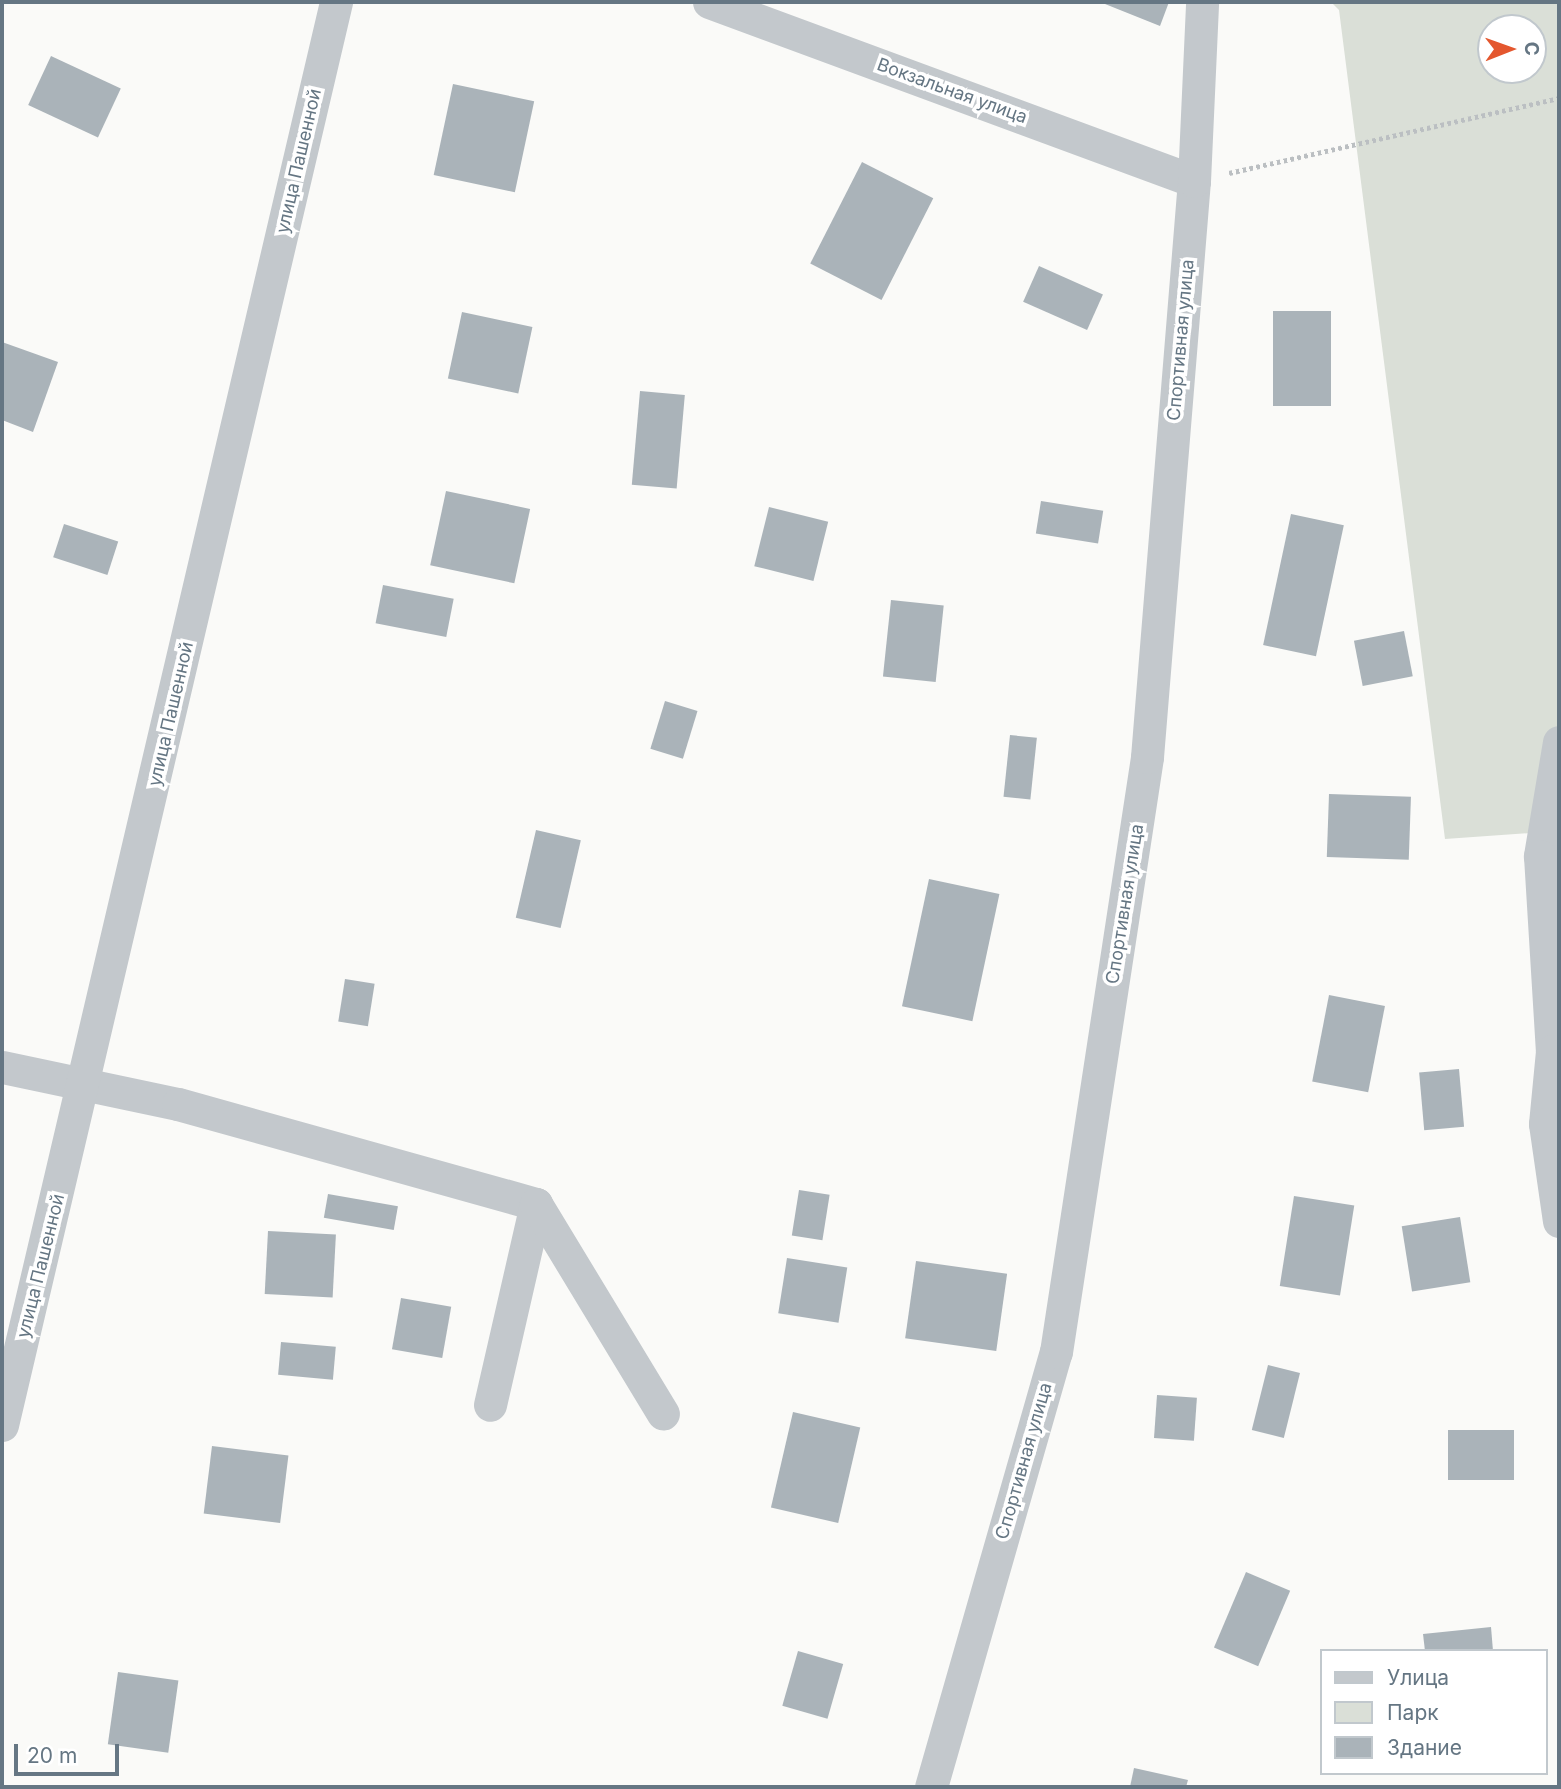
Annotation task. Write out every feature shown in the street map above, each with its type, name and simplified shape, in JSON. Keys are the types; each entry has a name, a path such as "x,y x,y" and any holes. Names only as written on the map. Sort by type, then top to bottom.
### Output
{"street":[{"name":"улица Пашенной","path":"2,1425 84,1085 336,2"},
{"name":"Вокзальная улица","path":"709,2 1194,181"},
{"name":"Спортивная улица","path":"931,1787 1056,1352 1147,757 1194,181 1202,2"},
{"path":"1559,742 1540,856 1552,1051 1545,1124 1559,1221"},
{"path":"2,1067 178,1104 536,1204 663,1414"},
{"path":"489,1405 536,1204"}],"path":[{"path":"1194,181 1559,98"}],"green space":[{"path":"1331,2 1559,2 1559,831 1445,839 1339,10"}],"building":[{"path":"1100,2 1169,2 1160,26"},
{"path":"51,56 121,89 98,137 28,105"},
{"path":"453,84 534,101 515,192 434,175"},
{"path":"862,162 933,198 882,300 810,264"},
{"path":"1039,266 1103,294 1087,330 1023,302"},
{"path":"1273,311 1331,311 1331,406 1273,406"},
{"path":"462,312 532,327 518,393 448,379"},
{"path":"2,342 58,362 33,432 2,420"},
{"path":"640,391 685,395 677,489 632,485"},
{"path":"446,491 530,509 514,583 430,565"},
{"path":"1041,501 1103,511 1098,543 1036,534"},
{"path":"769,507 828,522 813,581 754,566"},
{"path":"1291,514 1344,525 1316,656 1263,645"},
{"path":"64,524 118,542 107,575 53,557"},
{"path":"383,585 454,599 446,637 376,623"},
{"path":"891,600 944,606 936,682 883,677"},
{"path":"1404,631 1413,676 1363,686 1354,641"},
{"path":"665,701 698,711 683,759 650,749"},
{"path":"1010,735 1037,738 1030,799 1004,797"},
{"path":"1329,794 1411,797 1409,860 1327,857"},
{"path":"536,830 581,840 561,928 516,918"},
{"path":"929,879 999,894 972,1021 902,1006"},
{"path":"345,979 375,984 368,1026 338,1021"},
{"path":"1329,995 1385,1006 1368,1092 1312,1081"},
{"path":"1459,1069 1464,1127 1424,1130 1419,1072"},
{"path":"799,1190 830,1195 822,1240 792,1235"},
{"path":"328,1194 398,1206 394,1230 324,1218"},
{"path":"1294,1196 1354,1206 1340,1295 1280,1286"},
{"path":"1460,1217 1470,1282 1412,1291 1402,1226"},
{"path":"268,1231 336,1235 333,1297 265,1294"},
{"path":"787,1258 847,1268 838,1323 778,1313"},
{"path":"916,1261 1007,1274 996,1351 905,1338"},
{"path":"401,1298 451,1307 442,1358 392,1349"},
{"path":"281,1342 336,1347 333,1380 278,1375"},
{"path":"1268,1365 1300,1373 1284,1438 1252,1430"},
{"path":"1157,1395 1197,1398 1194,1441 1154,1438"},
{"path":"793,1412 860,1428 838,1523 771,1507"},
{"path":"1448,1430 1514,1430 1514,1480 1448,1480"},
{"path":"212,1446 288,1455 280,1523 204,1513"},
{"path":"1246,1572 1290,1591 1258,1666 1214,1647"},
{"path":"1491,1627 1493,1649 1425,1649 1423,1634"},
{"path":"798,1651 843,1664 827,1719 782,1706"},
{"path":"118,1672 178,1680 168,1753 108,1744"},
{"path":"1134,1768 1188,1780 1186,1787 1130,1787"}]}
